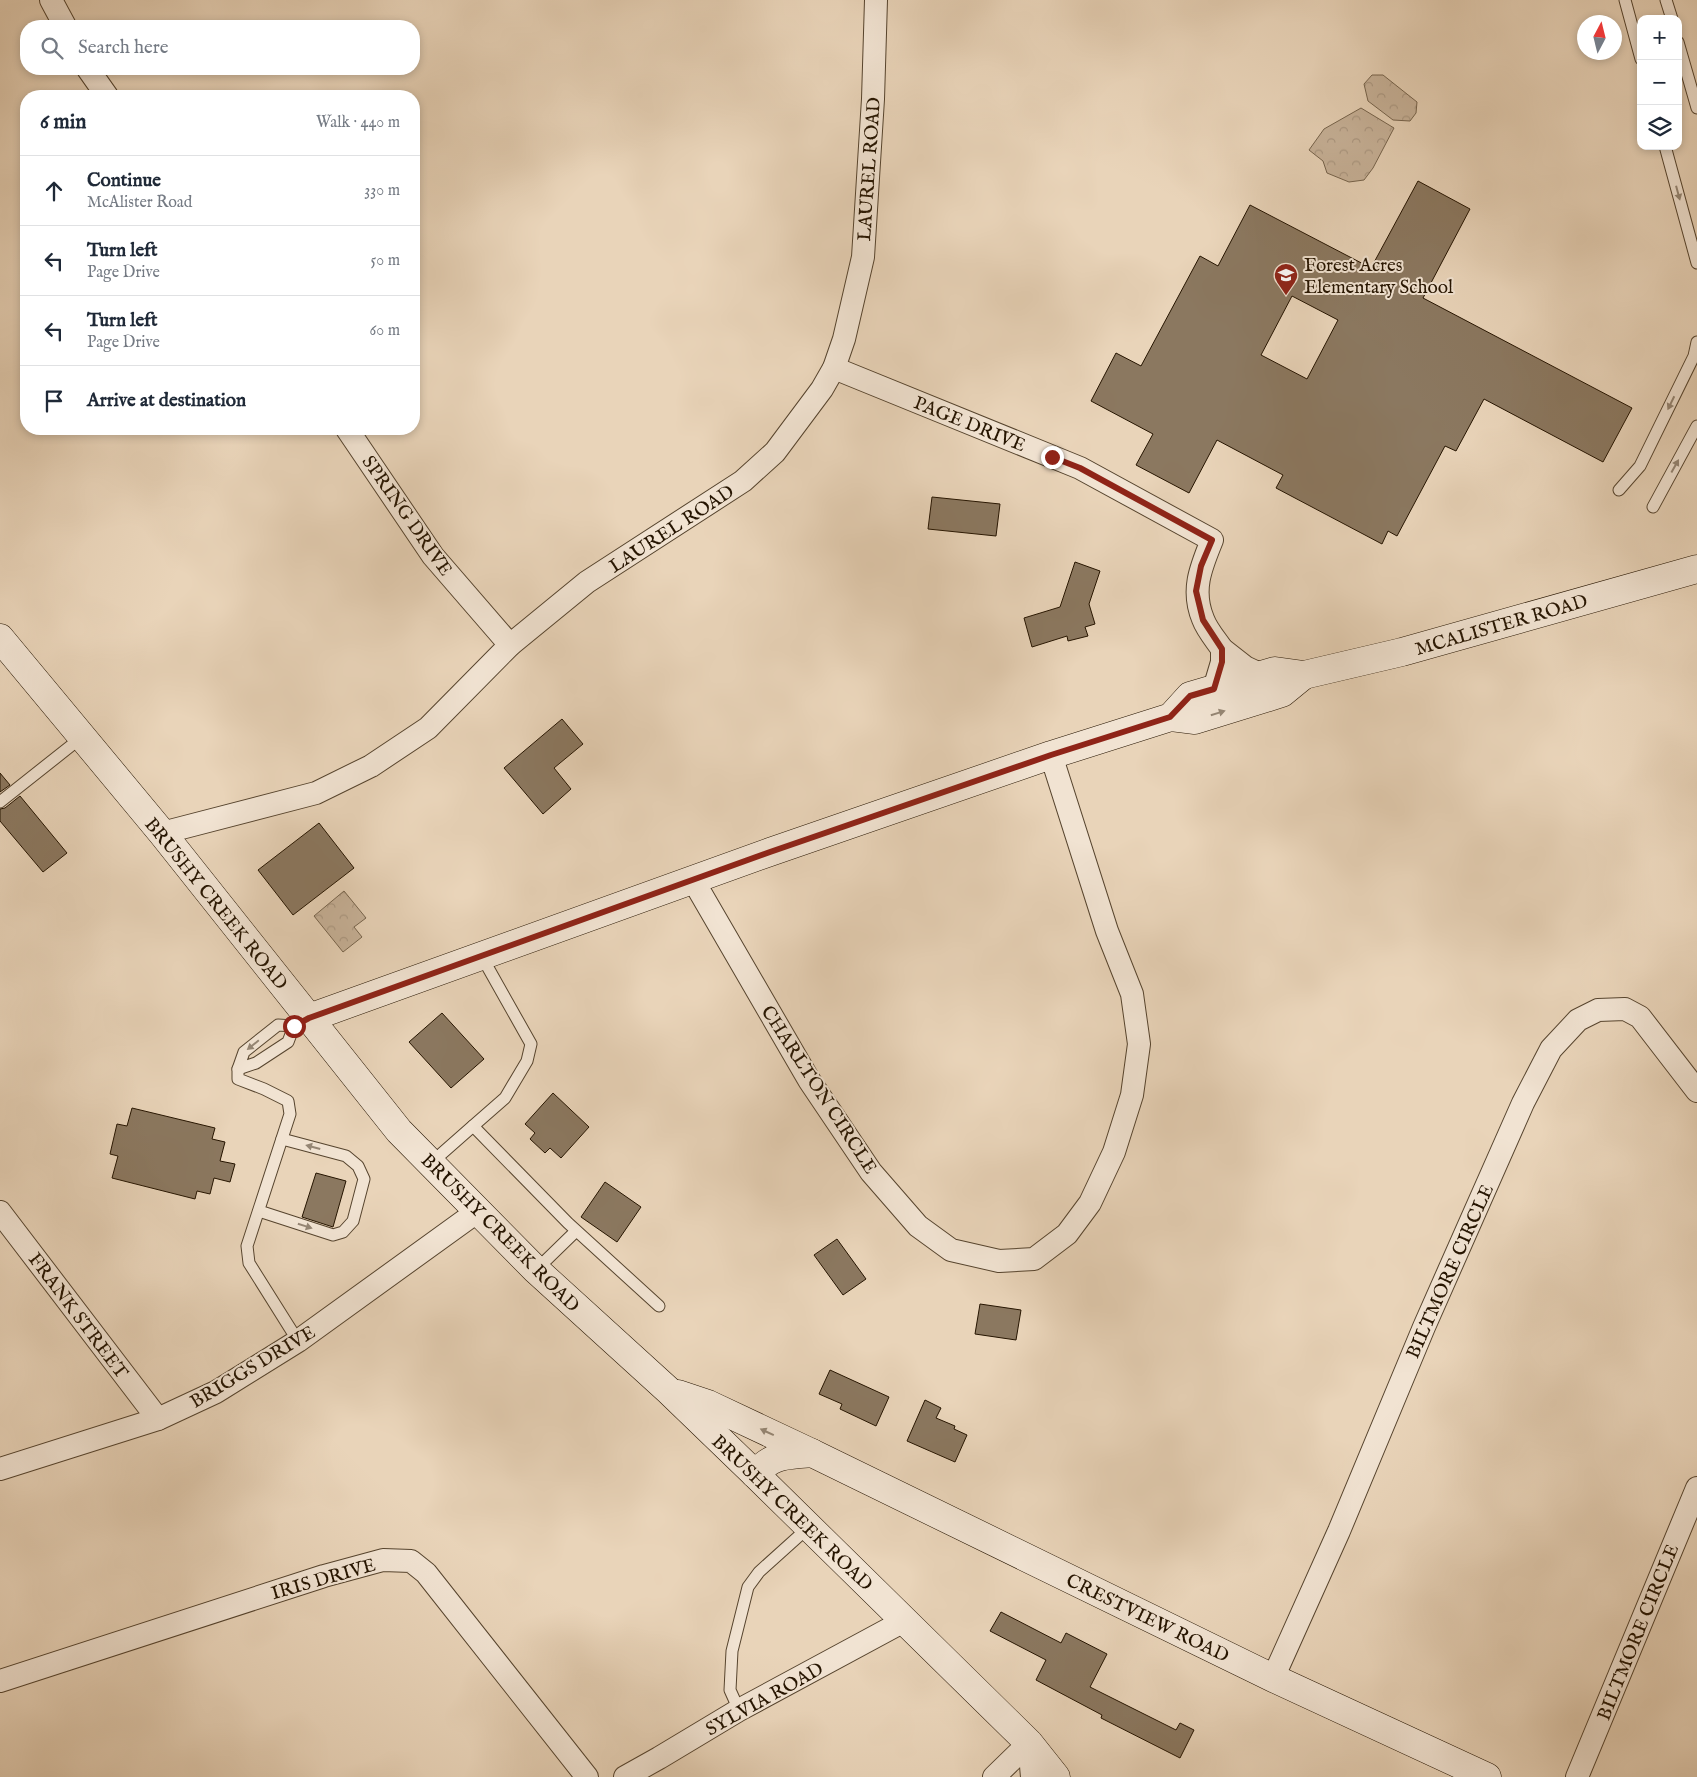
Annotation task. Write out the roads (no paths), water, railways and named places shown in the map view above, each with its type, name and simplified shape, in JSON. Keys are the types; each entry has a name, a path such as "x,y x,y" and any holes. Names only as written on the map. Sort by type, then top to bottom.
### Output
{"street":[{"path":"51,0 62,20"},
{"name":"LAUREL ROAD","path":"162,833 316,793 370,766 428,728 510,644 587,582 743,481 775,452 822,389 834,368 844,339 862,257 873,100 876,0"},
{"path":"92,75 103,90"},
{"name":"PAGE DRIVE","path":"834,368 1080,468 1212,540 1201,566 1196,591 1203,620 1222,649 1245,667 1262,675"},
{"name":"SPRING DRIVE","path":"351,435 433,556 510,644"},
{"name":"MCALISTER ROAD","path":"1170,717 1190,696 1275,671 1304,675 1402,652 1697,569"},
{"name":"BRUSHY CREEK ROAD","path":"0,638 162,833 302,1022 399,1131 536,1270 669,1391 810,1527 1029,1743 1056,1777"},
{"path":"1214,689 1222,662 1222,649"},
{"name":"MCALISTER ROAD","path":"302,1022 692,880 1051,755 1170,717 1195,720 1282,694 1304,675"},
{"name":"CHARLTON CIRCLE","path":"692,880 809,1080 871,1172 918,1226 951,1250 999,1261 1034,1259 1067,1234 1090,1204 1114,1152 1132,1095 1139,1044 1132,994 1107,931 1051,755"},
{"name":"BILTMORE CIRCLE","path":"1272,1678 1339,1531 1424,1327 1523,1102 1551,1049 1578,1020 1598,1010 1625,1009 1640,1017 1697,1091"},
{"name":"BRIGGS DRIVE","path":"0,1469 158,1419 216,1392 298,1341 478,1211"},
{"name":"FRANK STREET","path":"0,1212 158,1419"},
{"name":"CRESTVIEW ROAD","path":"669,1391 708,1404 812,1453 1272,1678 1487,1777"},
{"path":"756,1474 765,1463 777,1457 812,1453"},
{"name":"BILTMORE CIRCLE","path":"1577,1777 1697,1488"},
{"name":"IRIS DRIVE","path":"0,1681 324,1576 382,1560 411,1561 426,1574 587,1777"},
{"name":"SYLVIA ROAD","path":"625,1777 739,1710 904,1621"},
{"path":"994,1777 1029,1743"},
{"path":"1017,1777 1029,1743"},
{"path":"1029,1743 1032,1777"}],"lane":[{"path":"1625,0 1637,44"},
{"path":"1666,0 1671,15"},
{"path":"1682,56 1697,108"},
{"path":"1666,150 1697,263"},
{"path":"1619,490 1640,466 1694,356 1697,342"},
{"path":"1653,507 1697,426"},
{"path":"0,802 82,737"},
{"path":"430,1163 505,1098 527,1061 531,1044 482,957"},
{"path":"298,1341 249,1263 247,1246 290,1114 288,1101 238,1079 238,1069 244,1052 278,1025 302,1022"},
{"path":"238,1069 256,1062 288,1042 302,1022"},
{"path":"472,1126 576,1231 659,1306"},
{"path":"259,1211 333,1235 344,1232 354,1221 364,1179 358,1166 346,1156 282,1139"},
{"path":"536,1270 576,1231"},
{"path":"739,1710 730,1690 732,1651 748,1587 759,1572 810,1527"}],"place":[{"name":"Forest Acres Elementary School","path":"1286,296"}]}
